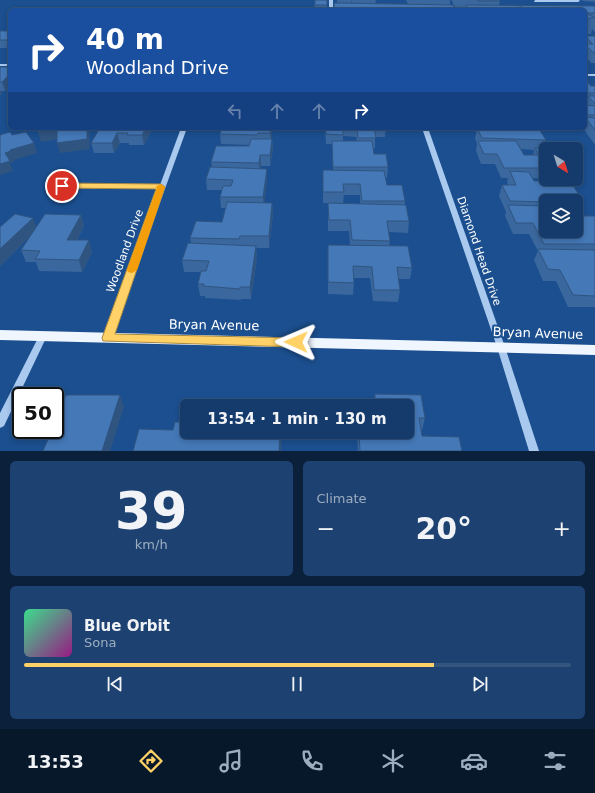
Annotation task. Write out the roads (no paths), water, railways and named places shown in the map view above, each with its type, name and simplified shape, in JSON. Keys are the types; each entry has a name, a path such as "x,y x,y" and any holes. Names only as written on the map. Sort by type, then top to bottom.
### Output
{"main road":[{"name":"Bryan Avenue","path":"0,336 595,350"}],"street":[{"path":"535,1 578,1 577,0"},
{"name":"Woodland Drive","path":"108,338 161,187 183,130"},
{"name":"Diamond Head Drive","path":"426,130 501,347 534,451"},
{"path":"62,186 161,187"},
{"path":"0,423 44,336"}]}
